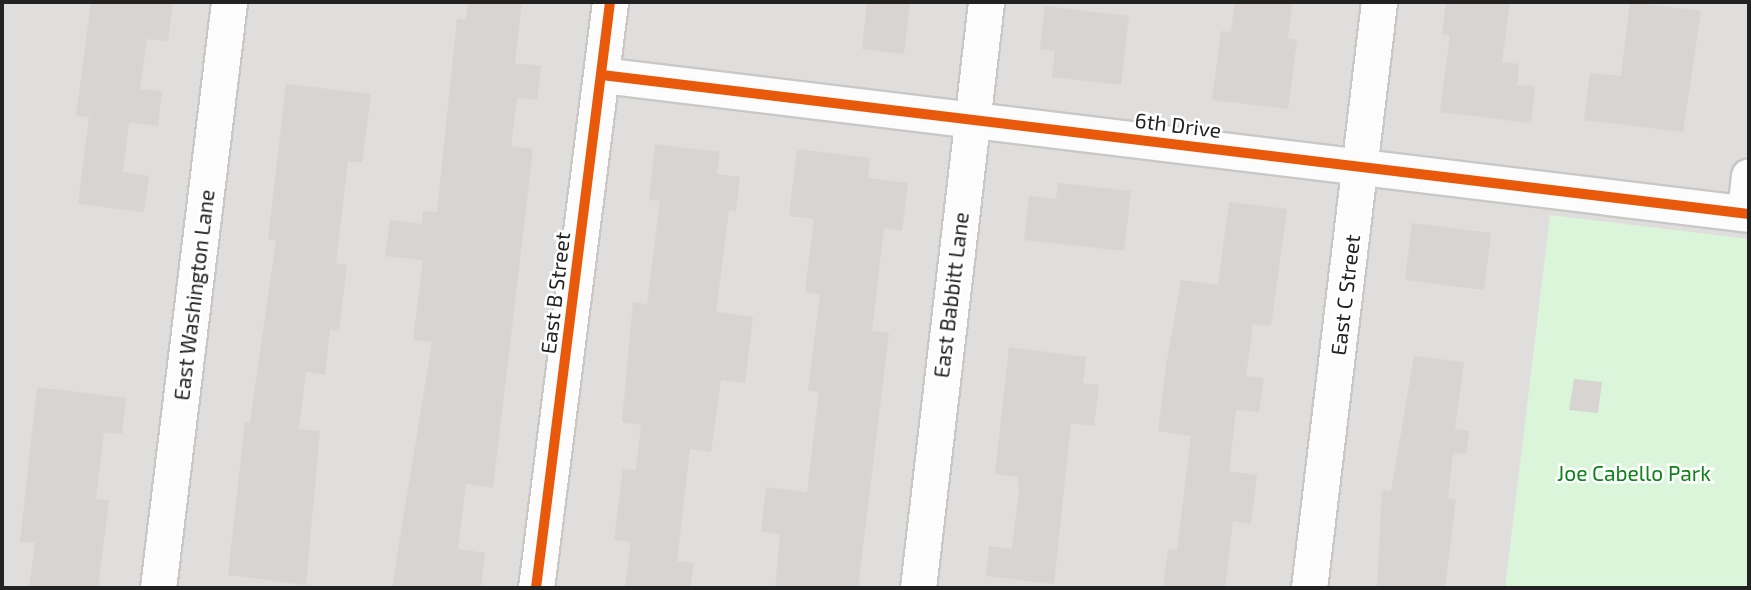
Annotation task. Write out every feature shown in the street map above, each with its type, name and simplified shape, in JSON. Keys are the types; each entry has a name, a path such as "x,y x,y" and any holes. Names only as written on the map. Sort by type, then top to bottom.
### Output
{"street":[{"name":"East Washington Lane","path":"158,588 229,2"},
{"name":"East B Street","path":"536,588 610,2"},
{"name":"East Babbitt Lane","path":"918,588 986,2"},
{"name":"East C Street","path":"1309,588 1379,2"},
{"name":"6th Drive","path":"602,75 1747,213"},
{"path":"1747,213 1749,176"}],"shaded area":[{"path":"2,2 1749,2 1749,588 2,588"}],"green space":[{"name":"Joe Cabello Park","path":"1550,215 1749,239 1749,588 1505,588"}],"building":[{"path":"91,2 173,2 168,41 147,39 140,89 162,91 158,126 129,122 123,172 149,176 144,212 78,204 89,117 76,116"},
{"path":"468,2 522,2 515,63 541,66 537,100 517,98 511,146 533,149 493,488 466,484 458,549 485,553 481,588 392,588 432,342 413,340 423,260 385,256 390,220 422,224 423,211 437,212 457,19 466,20"},
{"path":"867,2 910,2 904,54 862,49"},
{"path":"1235,2 1292,2 1288,39 1297,40 1288,109 1212,100 1221,31 1231,32"},
{"path":"1446,2 1510,2 1502,62 1519,64 1517,85 1535,86 1531,123 1440,112 1450,35 1442,34"},
{"path":"1630,2 1701,11 1683,132 1584,120 1590,73 1621,76"},
{"path":"1045,6 1129,16 1121,85 1052,77 1055,51 1040,49"},
{"path":"286,84 371,94 362,163 348,161 336,263 347,265 339,331 330,330 325,375 306,372 299,429 320,431 306,585 228,575 245,422 250,423 276,240 268,239"},
{"path":"655,144 720,152 717,174 740,177 736,211 729,210 716,312 753,317 745,383 721,380 711,452 690,449 677,561 694,563 690,588 625,588 631,542 614,540 623,469 636,470 641,425 622,422 633,302 647,304 660,201 649,200"},
{"path":"797,149 870,158 868,178 908,183 902,231 884,228 872,331 889,333 858,588 775,588 780,534 761,532 766,487 807,492 819,392 808,391 820,294 805,292 814,219 789,216"},
{"path":"1058,183 1131,191 1124,251 1024,240 1029,196 1056,199"},
{"path":"1229,202 1287,209 1271,326 1253,324 1246,376 1264,378 1259,412 1236,410 1229,471 1257,475 1251,524 1233,521 1225,588 1163,588 1168,549 1177,550 1191,436 1158,431 1166,366 1181,280 1218,285"},
{"path":"1412,223 1491,233 1484,290 1405,280"},
{"path":"1009,347 1086,357 1083,383 1099,385 1094,426 1071,423 1054,584 986,576 989,546 1012,549 1019,490 1018,477 995,474"},
{"path":"1414,356 1464,362 1455,429 1469,431 1466,454 1453,453 1448,498 1456,499 1445,588 1377,588 1382,490 1391,491"},
{"path":"1574,379 1602,382 1598,413 1569,410"},
{"path":"37,387 126,398 122,434 104,432 96,499 109,500 98,588 29,588 35,543 20,542"}],"cycle path":[{"path":"536,588 610,2"},
{"path":"602,75 1749,214"}]}
